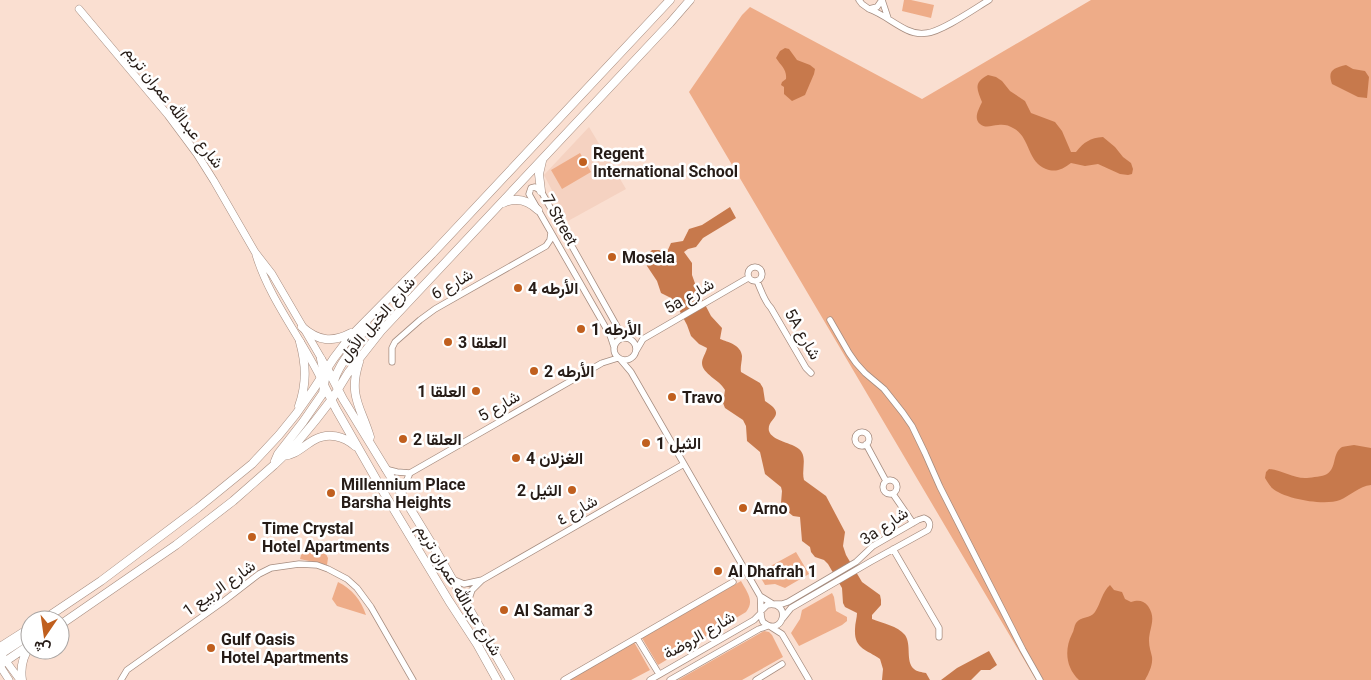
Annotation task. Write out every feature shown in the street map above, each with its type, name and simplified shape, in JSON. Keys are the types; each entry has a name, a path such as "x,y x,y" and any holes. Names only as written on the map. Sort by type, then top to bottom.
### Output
{"main road":[{"name":"شارع الخيل الأول","path":"58,610 198,508 237,477 266,450 296,414 355,331 535,145 670,0"},
{"name":"شارع الخيل الأول","path":"70,618 205,523 274,465 306,432 381,331 690,0"},
{"path":"541,191 539,174 543,158"},
{"path":"499,205 508,201 522,200 531,203 538,210"},
{"path":"332,398 336,372 363,334 367,320"},
{"path":"302,327 314,336 328,339 342,337 355,331"},
{"path":"296,414 303,396 306,377 300,342"},
{"path":"362,356 356,373 355,391 358,409 372,446"},
{"path":"274,465 278,454 319,400 324,376 322,359"},
{"path":"342,362 339,373 343,376 348,373"},
{"name":"شارع عبدالله عمران تريم","path":"324,376 334,380 385,469 468,605 510,680"},
{"name":"شارع عبدالله عمران تريم","path":"324,376 336,409 360,451 498,680"},
{"path":"283,456 294,453 314,440 328,436 343,438 360,451"},
{"path":"62,610 66,605"},
{"path":"0,647 20,634"},
{"path":"1,661 4,652 20,642"},
{"path":"12,647 8,654 14,656"},
{"path":"1,661 20,652"},
{"path":"21,680 23,660"}],"street":[{"path":"859,0 862,4 912,32 926,34 939,29 989,0"},
{"path":"882,0 888,18"},
{"path":"870,8 877,7 882,0"},
{"name":"شارع عبدالله عمران تريم","path":"79,9 168,115 187,141 214,181 255,252 272,274 322,359"},
{"name":"7 Street","path":"614,348 610,336 538,210 529,192 531,188 537,188 541,191 619,330 628,338"},
{"path":"546,246 552,233"},
{"path":"546,246 560,247"},
{"name":"شارع 6","path":"392,362 392,348 395,342 420,320 435,309 546,246"},
{"name":"شارع عبدالله عمران تريم","path":"255,252 270,289 300,342 324,376"},
{"path":"757,268 762,273 761,278 757,281 752,281 748,278 750,269 757,268"},
{"name":"5a شارع","path":"635,353 643,339 748,278"},
{"name":"5A شارع","path":"757,281 766,302 806,368 811,373"},
{"path":"830,320 856,364 884,389 912,426 940,487 1040,680"},
{"path":"643,339 623,338 617,341 614,348 615,354 631,372 760,596 761,620 765,625 782,634 809,680"},
{"path":"628,338 634,342 635,353 631,372"},
{"name":"شارع 5","path":"602,363 614,348"},
{"path":"619,358 623,360 630,359 635,353"},
{"name":"شارع 5","path":"410,473 602,363 619,358"},
{"path":"866,444 886,481"},
{"name":"شارع ٤","path":"468,605 472,590 482,580 684,464"},
{"path":"385,469 410,473 402,496"},
{"path":"886,481 891,480 896,484 894,494 912,523"},
{"path":"886,481 883,484 884,491 887,494 894,494"},
{"name":"3a شارع","path":"782,619 791,608 833,580 858,565 879,557 926,532 930,528 929,521 921,518 873,546 858,565"},
{"path":"873,546 873,554 879,557"},
{"path":"895,549 904,570 908,573 939,628 939,637"},
{"name":"شارع الربيع 1","path":"121,680 127,670 259,574 271,568 299,564 316,565 334,572 347,579 357,588 371,608 413,680"},
{"name":"شارع ٤","path":"452,579 468,584 482,580"},
{"name":"3a شارع","path":"774,604 788,602 833,580"},
{"path":"564,680 733,582"},
{"path":"760,596 782,610 782,634"},
{"path":"761,612 765,606 774,604"},
{"name":"شارع الروضة","path":"650,680 754,620 761,612"},
{"path":"770,626 777,625 782,619"},
{"name":"شارع الروضة","path":"670,680 759,629 770,626"},
{"path":"637,638 659,674"},
{"path":"1,661 11,666 21,680"},
{"path":"1,661 8,680"},
{"path":"756,680 782,664"}],"shaded area":[{"path":"904,0 934,5 931,18 902,11"},
{"path":"1091,0 1371,0 1371,680 1036,680 689,92 742,15 750,7 922,99"},
{"path":"785,48 789,49 797,60 815,69 805,95 792,101 784,94 784,87 781,85 786,79 786,73 776,58 780,51"},
{"path":"1346,65 1353,69 1365,71 1369,77 1367,98 1358,97 1332,84 1330,76 1333,70"},
{"path":"988,75 1002,81 1010,91 1025,101 1031,113 1055,122 1062,131 1071,152 1076,152 1085,143 1094,138 1103,137 1131,163 1132,174 1120,174 1098,164 1085,166 1071,163 1062,169 1053,171 1040,166 1035,161 1019,132 1008,125 984,126 978,122 977,113 982,102 978,84"},
{"name":"Regent International School","path":"589,127 626,189 568,221 544,175"},
{"path":"580,153 591,172 562,189 551,170"},
{"path":"730,207 736,218 703,238 696,247 684,252 692,263 692,275 697,289 711,316 722,328 720,339 734,344 741,352 741,372 760,383 763,388 765,401 775,410 776,414 770,423 769,431 778,440 796,447 802,452 804,480 826,496 845,532 843,546 846,555 862,582 880,595 881,605 872,615 872,619 894,627 905,635 911,666 917,671 926,673 930,680 882,680 883,669 880,659 862,648 855,636 857,613 845,607 842,588 828,564 824,560 815,557 810,547 802,541 800,517 793,516 782,507 781,487 765,474 760,452 747,441 746,426 743,420 725,408 723,403 725,390 723,386 708,374 703,367 702,361 707,348 699,344 691,336 676,304 671,298 661,293 657,281 647,266 648,254 652,250 667,252 671,243 683,241 689,229 702,225"},
{"path":"1354,445 1371,448 1371,485 1362,487 1340,500 1315,502 1295,498 1278,492 1271,487 1265,478 1266,472 1269,469 1302,478 1325,475 1332,468 1339,450 1342,447"},
{"path":"312,544 322,546 328,558 327,565 300,559 301,555"},
{"path":"796,552 809,574 785,588 775,584 765,585 758,573"},
{"path":"741,581 750,600 749,608 746,612 658,665 642,638"},
{"path":"338,582 348,588 355,596 366,615 337,606 332,599"},
{"path":"1110,585 1114,590 1122,592 1125,599 1131,602 1142,602 1151,611 1149,645 1152,660 1145,680 1079,680 1071,670 1067,652 1075,624 1080,619 1091,616 1095,612"},
{"path":"832,593 836,611 847,617 847,621 799,646 791,633 800,619 802,610"},
{"path":"764,631 772,635 783,657 742,680 678,680"},
{"path":"634,642 650,670 631,680 568,680"},
{"path":"989,651 997,665 990,670 981,670 971,680 941,680 957,668"}],"place":[{"name":"Regent International School","path":"583,162"},
{"name":"Mosela","path":"612,257"},
{"name":"الأرطه 4","path":"518,288"},
{"name":"الأرطه 1","path":"581,329"},
{"name":"العلقا 3","path":"448,342"},
{"name":"الأرطه 2","path":"534,371"},
{"name":"العلقا 1","path":"476,391"},
{"name":"Travo","path":"672,397"},
{"name":"العلقا 2","path":"403,439"},
{"name":"الثيل 1","path":"646,443"},
{"name":"الغزلان 4","path":"516,458"},
{"name":"الثيل 2","path":"572,490"},
{"name":"Millennium Place Barsha Heights","path":"331,493"},
{"name":"Arno","path":"743,508"},
{"name":"Time Crystal Hotel Apartments","path":"252,537"},
{"name":"Al Dhafrah 1","path":"718,571"},
{"name":"Al Samar 3","path":"504,610"},
{"name":"Gulf Oasis Hotel Apartments","path":"211,648"}]}
